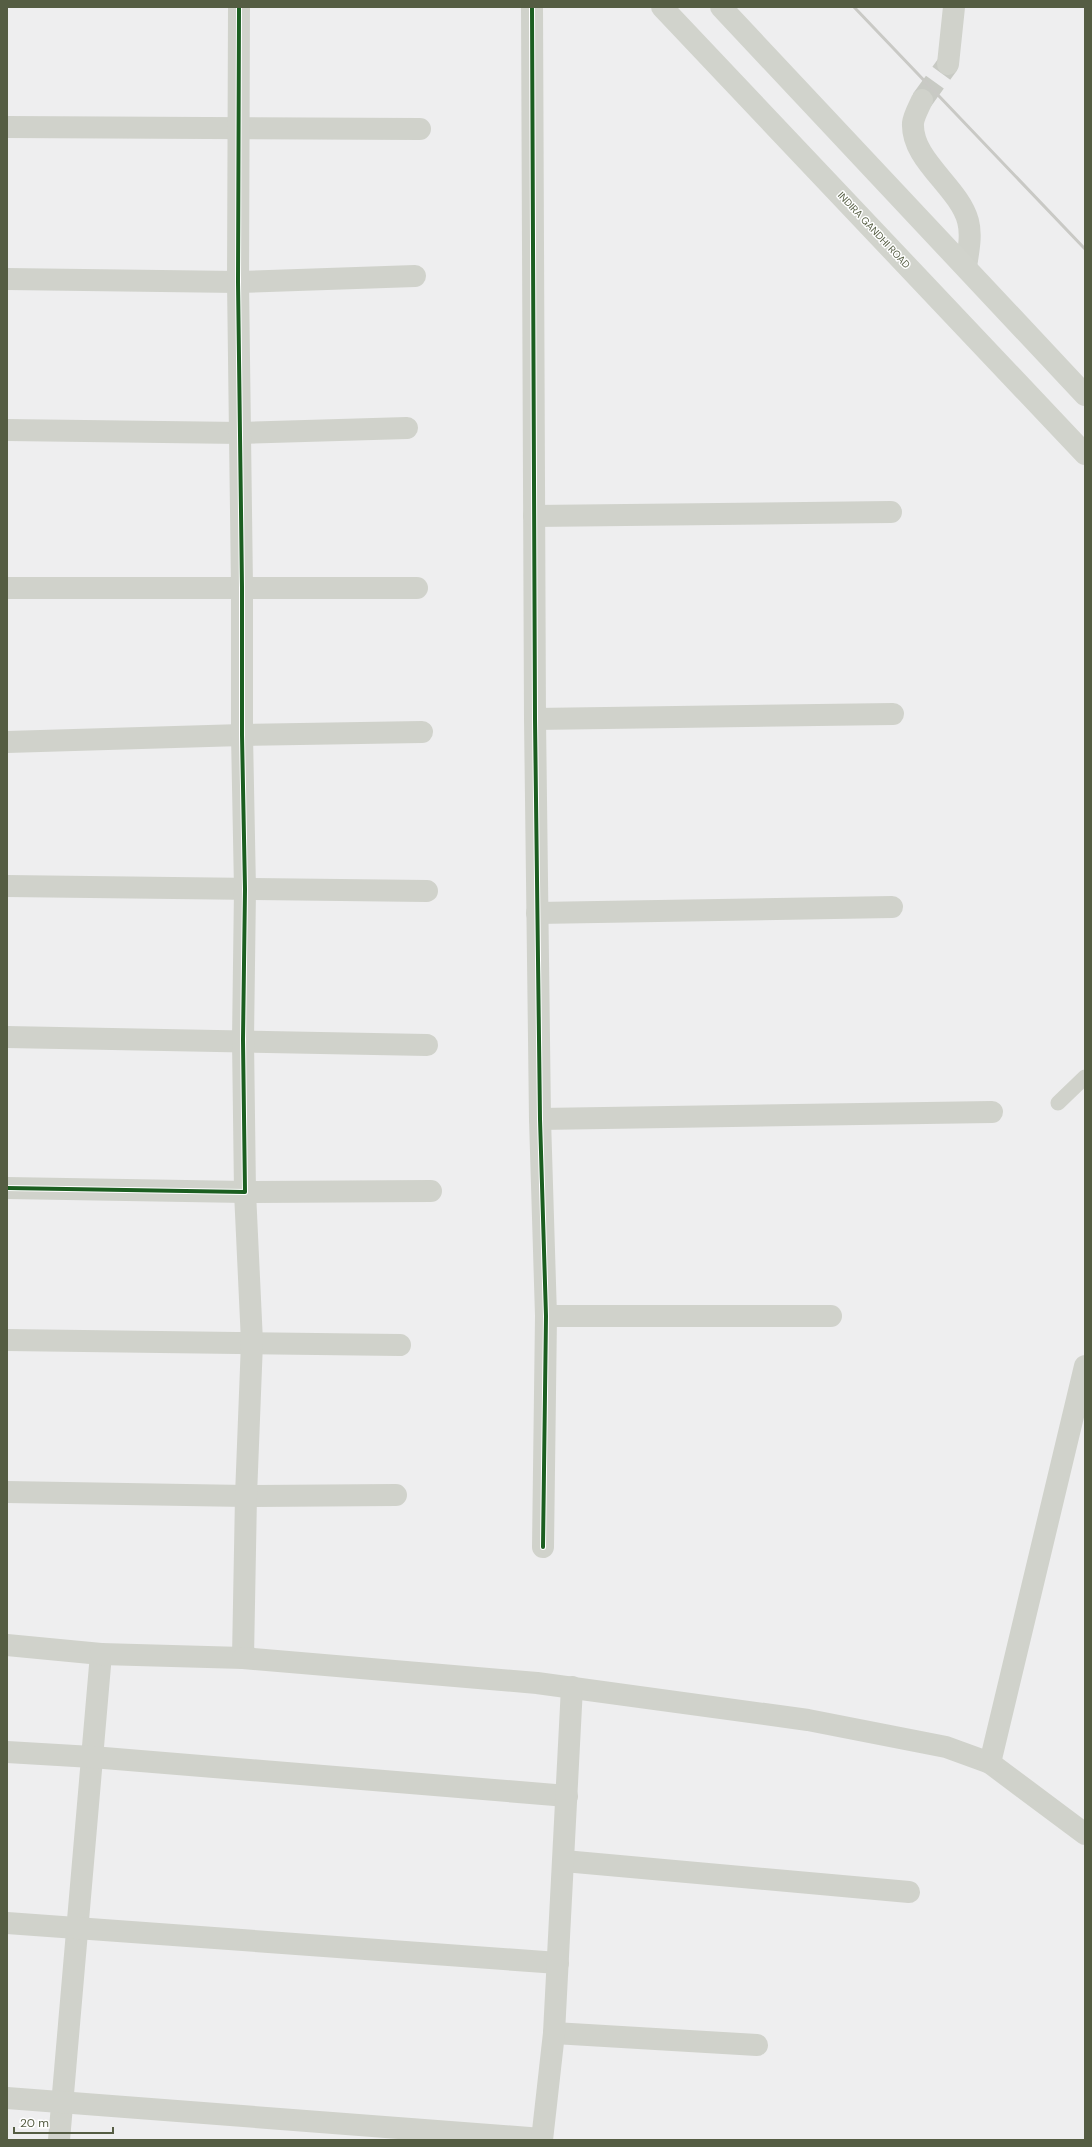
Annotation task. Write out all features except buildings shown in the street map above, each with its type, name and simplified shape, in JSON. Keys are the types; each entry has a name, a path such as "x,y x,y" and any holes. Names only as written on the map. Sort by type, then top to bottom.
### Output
{"main road":[{"name":"INDIRA GANDHI ROAD","path":"662,7 1085,454"},
{"path":"721,7 1085,395"}],"street":[{"path":"239,7 238,282 241,432 242,735 245,889 243,1040 245,1192 252,1342 246,1496 243,1658"},
{"path":"532,7 537,913 540,1119 546,1316 543,1547"},
{"path":"948,64 954,7"},
{"path":"922,100 913,121 914,137 960,205 968,220 970,236 966,267"},
{"path":"7,127 420,129"},
{"path":"7,279 238,282 415,276"},
{"path":"7,430 241,432 407,428"},
{"path":"534,516 891,512"},
{"path":"7,588 417,588"},
{"path":"535,719 893,714"},
{"path":"7,742 242,735 422,732"},
{"path":"7,886 427,891"},
{"path":"537,913 892,907"},
{"path":"7,1037 243,1040 427,1045"},
{"path":"540,1119 992,1112"},
{"path":"7,1188 245,1192 431,1191"},
{"path":"546,1316 831,1316"},
{"path":"7,1340 400,1345"},
{"path":"990,1763 1085,1366"},
{"path":"7,1492 246,1496 396,1495"},
{"path":"7,1646 101,1654 243,1658 537,1682 840,1725 946,1747 990,1763 1085,1834"},
{"path":"59,2140 101,1654"},
{"path":"7,2098 542,2140 554,2033 572,1688"},
{"path":"7,1752 92,1757 567,1796"},
{"path":"564,1861 909,1892"},
{"path":"7,1923 558,1963"},
{"path":"554,2033 757,2045"}],"lane":[{"path":"1058,1103 1085,1077"}],"tunnel":[{"path":"922,100 948,64"}],"railway":[{"path":"854,7 1085,249"}],"cycle path":[{"path":"7,1188 245,1192 243,1040 245,889 242,735 242,587 238,282 239,7"},
{"path":"532,7 535,719 540,1119 546,1316 543,1547"}]}
